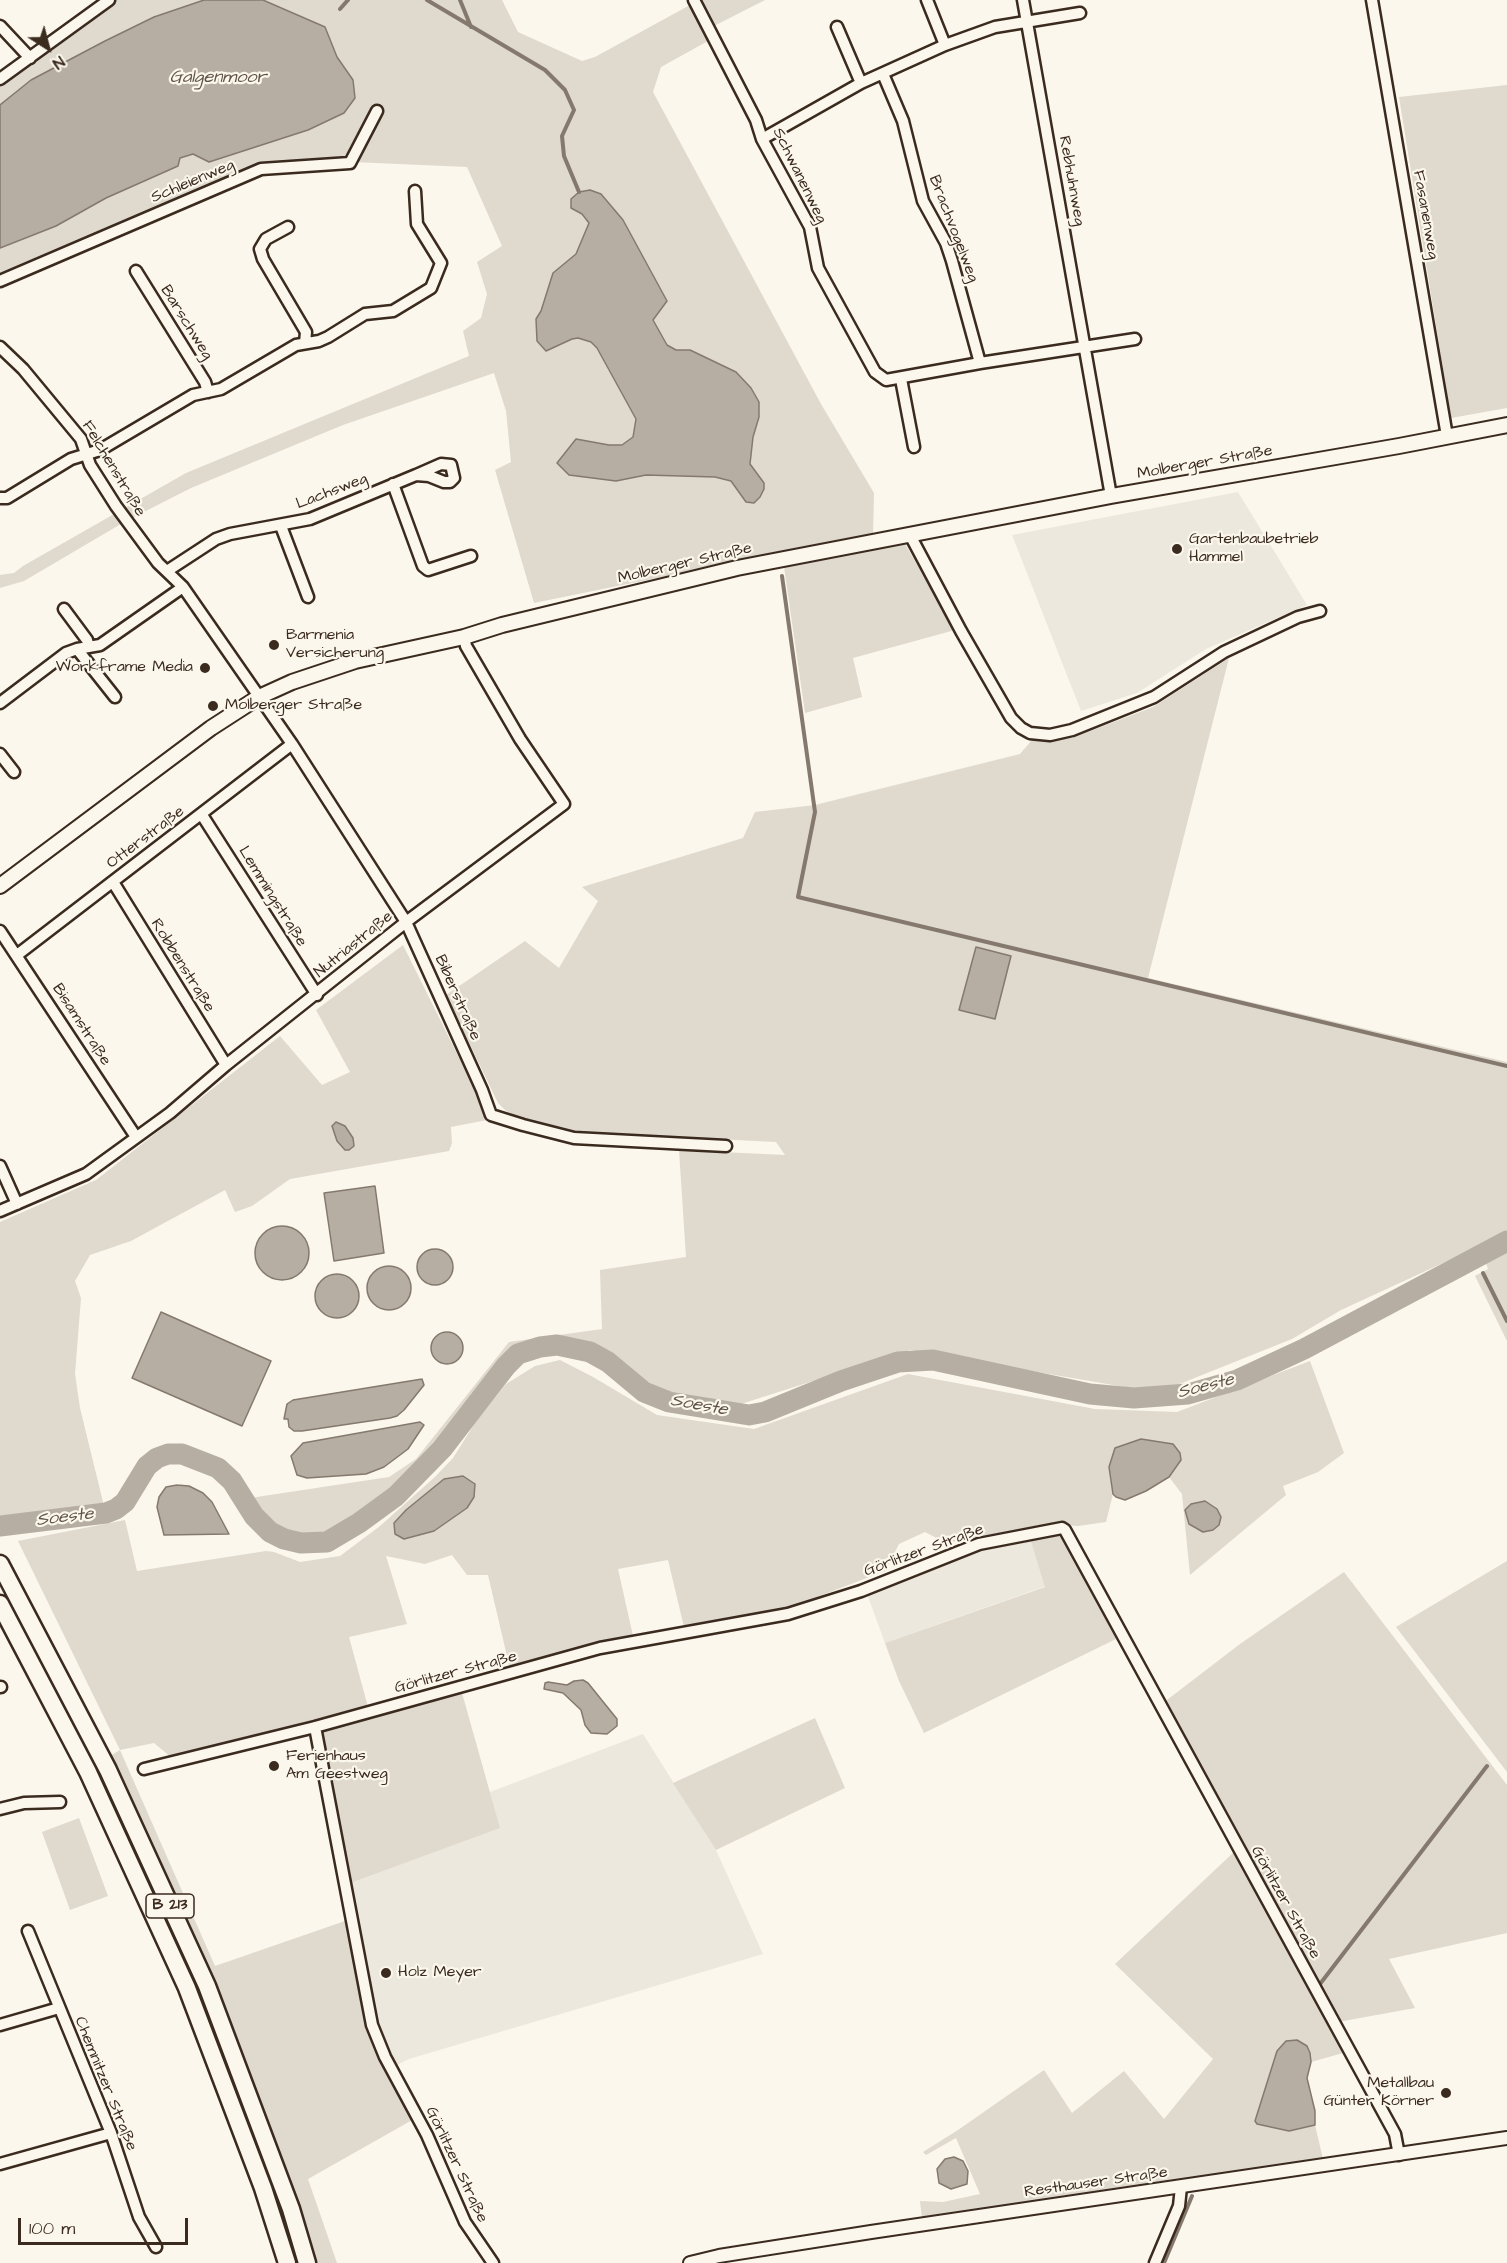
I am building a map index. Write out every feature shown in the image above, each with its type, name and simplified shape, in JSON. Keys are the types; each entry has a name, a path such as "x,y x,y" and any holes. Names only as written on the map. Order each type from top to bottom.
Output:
{"highway":[{"name":"B 213","path":"0,1564 108,1770 207,1986 291,2209 307,2263"},
{"name":"B 213","path":"0,1604 88,1772 187,1988 263,2188 287,2263"}],"main road":[{"name":"Molberger Straße","path":"0,886 211,729 259,697 292,682 355,661 464,637 513,622 737,568 1111,496 1507,425"}],"street":[{"name":"Schwanenweg","path":"694,0 756,120 762,139 810,227 818,268 876,372 886,380 901,379"},
{"path":"927,0 945,45"},
{"name":"Rebhuhnweg","path":"1023,0 1111,496"},
{"name":"Fasanenweg","path":"1372,0 1447,436"},
{"path":"0,80 104,2"},
{"path":"762,139 861,83 945,45 995,27 1080,13"},
{"path":"0,26 30,58"},
{"path":"837,27 861,83"},
{"name":"Brachvogelweg","path":"883,74 903,121 923,201 952,261 980,363"},
{"name":"Schleienweg","path":"0,281 261,169 350,163 377,111"},
{"path":"0,498 7,498 71,459 100,450 193,395 221,389 296,345 328,337 365,314 393,311 431,288 441,263 417,224 416,191"},
{"path":"288,227 266,239 261,249 263,259 306,332 305,343"},
{"name":"Barschweg","path":"136,271 205,382 208,392"},
{"path":"914,447 901,379 980,363 1135,339"},
{"name":"Felchenstraße","path":"0,347 23,369 81,439 90,465 127,523 158,563 183,587 259,697"},
{"name":"Lachsweg","path":"167,571 216,539 230,534 310,519 416,475"},
{"name":"Lachsweg","path":"393,484 423,566 428,570 471,556"},
{"name":"Lachsweg","path":"280,526 308,597"},
{"path":"910,535 1011,718 1030,734 1050,735 1072,730 1154,697 1224,651 1298,617 1320,611"},
{"path":"0,703 66,653 100,645 183,587"},
{"path":"64,609 87,640 89,647"},
{"name":"Nutriastraße","path":"0,1212 86,1174 170,1113 226,1065 406,922 564,804 520,739 466,646 464,637"},
{"path":"77,649 115,697"},
{"name":"Biberstraße","path":"259,697 292,744 406,922 483,1090 491,1115 573,1138 726,1146"},
{"name":"Otterstraße","path":"17,955 292,744"},
{"path":"0,754 14,772"},
{"name":"Lemmingstraße","path":"202,815 316,995"},
{"name":"Robbenstraße","path":"113,882 226,1065"},
{"name":"Bisamstraße","path":"0,931 136,1137"},
{"path":"0,1166 17,1203"},
{"name":"Görlitzer Straße","path":"144,1769 315,1727 600,1648 788,1614 861,1591 979,1544 1062,1528 1395,2134 1399,2155"},
{"name":"Görlitzer Straße","path":"315,1727 372,2025 385,2058 428,2135 465,2222 493,2263"},
{"path":"0,1809 24,1803 60,1802"},
{"name":"Chemnitzer Straße","path":"28,1931 111,2133 139,2217 156,2247"},
{"path":"0,2025 59,2008"},
{"path":"0,2164 111,2133"},
{"name":"Resthauser Straße","path":"690,2263 719,2256 871,2232 1507,2138"},
{"path":"1155,2263 1179,2206 1181,2187"}],"shaded area":[{"path":"115,0 204,0 154,17 31,80 0,105 0,84"},
{"path":"264,0 502,0 518,32 582,61 595,57 690,5 708,41 661,67 653,92 821,404 874,493 873,534 534,603 495,470 511,462 506,411 494,373 343,425 191,488 126,521 24,581 0,588 0,575 14,573 186,473 469,356 463,331 481,318 487,294 477,262 502,246 467,167 353,162 262,167 0,279 0,248 56,226 106,198 178,166 180,158 193,154 209,162 308,130 344,113 353,80 337,57 325,27"},
{"path":"700,0 765,0 714,26"},
{"path":"1507,85 1507,408 1451,418 1399,97"},
{"path":"1238,492 1307,605 1206,649 1137,693 1081,711 1012,535"},
{"path":"905,544 955,630 853,658 862,697 805,713 784,567"},
{"path":"1229,658 1148,978 1507,1062 1507,1341 1475,1276 1488,1269 1480,1246 1341,1310 1292,1339 1177,1385 1136,1389 910,1350 741,1404 668,1394 591,1348 555,1339 512,1354 420,1466 386,1498 330,1535 302,1535 271,1524 250,1498 389,1477 416,1459 509,1342 602,1329 600,1270 686,1257 679,1150 785,1155 776,1142 573,1132 525,1120 506,1111 498,1103 446,995 525,941 559,968 598,901 582,887 743,838 755,812 815,805 1020,754 1032,740 1072,738 1153,707"},
{"path":"403,945 487,1114 487,1120 451,1127 452,1143 449,1151 290,1179 252,1206 235,1212 225,1190 131,1241 90,1255 75,1281 81,1298 75,1374 80,1408 104,1506 0,1518 0,1222 96,1180 280,1036 322,1085 350,1072 316,1010"},
{"path":"560,1360 657,1415 754,1429 908,1374 1095,1409 1177,1412 1310,1361 1344,1453 1318,1472 1283,1486 1286,1495 1190,1575 1182,1494 1169,1477 1181,1460 1112,1481 1113,1494 1106,1522 1078,1526 1047,1524 946,1543 925,1532 899,1544 885,1571 791,1607 684,1627 668,1560 618,1569 633,1636 510,1669 488,1575 467,1575 452,1555 425,1564 386,1556 407,1624 349,1637 368,1707 172,1758 154,1743 120,1750 18,1541 125,1520 137,1571 266,1551 300,1562 340,1556 380,1526 436,1476 453,1458 475,1423 506,1384 535,1366"},
{"path":"1056,1532 1064,1539 1116,1639 924,1733 899,1681 885,1643 1045,1587 1030,1538"},
{"path":"1030,1538 1046,1586 885,1643 867,1594 981,1549"},
{"path":"1507,1561 1507,1772 1396,1627"},
{"path":"1344,1572 1507,1785 1507,1933 1389,1959 1415,2008 1338,2022 1163,1703 1240,1644"},
{"path":"462,1693 500,1828 348,1884 322,1732"},
{"path":"815,1718 845,1788 716,1850 673,1783"},
{"path":"643,1734 716,1850 763,1954 409,2059 397,2065 378,2026 363,1965 348,1884 499,1828 490,1792"},
{"path":"120,1750 215,1966 345,1921 368,2028 380,2059 414,2119 308,2179 337,2263 317,2263 212,1985 110,1756"},
{"path":"79,1818 108,1896 70,1910 42,1832"},
{"path":"1234,1852 1343,2053 1311,2062 1310,2053 1289,2131 1315,2125 1323,2159 922,2218 920,2201 943,2202 980,2194 956,2138 926,2155 923,2152 1044,2070 1072,2113 1124,2071 1164,2119 1213,2059 1115,1964"}],"water":[{"name":"Galgenmoor","path":"204,0 263,0 325,27 337,57 353,80 355,98 344,113 308,130 209,162 193,154 180,158 178,166 106,198 56,226 0,248 0,105 31,80 105,41 154,17"},
{"path":"590,190 601,194 623,220 667,301 653,320 667,345 676,350 690,350 736,372 751,388 759,402 759,417 753,437 750,464 764,483 764,489 754,503 746,502 731,481 715,477 646,475 616,481 569,475 557,463 576,439 622,445 633,437 636,419 597,348 591,342 578,338 572,339 546,351 537,341 536,319 541,311 553,273 576,254 589,223 582,214 571,208 571,199 579,192"},
{"path":"976,947 1011,956 995,1019 959,1010"},
{"path":"336,1122 345,1126 353,1138 354,1146 349,1150 345,1150 337,1141 332,1126"},
{"path":"375,1186 384,1253 334,1261 324,1193"},
{"path":"277,1226 287,1226 297,1230 305,1238 309,1253 305,1268 297,1276 287,1280 277,1280 267,1276 259,1268 255,1258 255,1248 259,1238 267,1230"},
{"path":"435,1249 448,1254 453,1267 448,1280 435,1285 422,1280 417,1267 422,1254"},
{"path":"389,1266 398,1267 405,1272 410,1279 410,1297 405,1304 398,1309 389,1310 380,1309 373,1304 368,1297 367,1288 368,1279 373,1272 380,1267"},
{"path":"337,1274 346,1275 353,1280 358,1287 358,1305 353,1312 346,1317 337,1318 328,1317 321,1312 316,1305 315,1296 316,1287 321,1280 328,1275"},
{"path":"161,1312 271,1361 242,1426 132,1378"},
{"path":"447,1332 459,1336 463,1348 459,1360 447,1364 435,1360 431,1348 435,1336"},
{"path":"422,1379 424,1385 397,1416 302,1431 294,1431 289,1427 288,1419 284,1419 287,1404 293,1400"},
{"path":"420,1422 424,1425 408,1449 384,1467 366,1474 307,1478 297,1475 291,1456 303,1443"},
{"path":"1141,1439 1173,1444 1180,1453 1181,1460 1169,1477 1146,1491 1125,1500 1116,1497 1113,1494 1109,1467 1115,1448"},
{"path":"463,1476 475,1484 474,1497 467,1508 434,1531 404,1539 395,1534 394,1523 406,1510 444,1479"},
{"path":"189,1486 203,1493 212,1502 229,1534 164,1535 157,1507 159,1497 166,1487"},
{"path":"1205,1501 1217,1509 1221,1517 1219,1525 1213,1530 1203,1532 1189,1524 1185,1510 1191,1504"},
{"path":"583,1680 617,1719 617,1726 607,1734 591,1733 585,1725 581,1710 563,1693 544,1689 545,1683 548,1682 567,1685"},
{"path":"1297,2040 1307,2046 1310,2053 1311,2062 1307,2078 1315,2111 1315,2125 1289,2131 1257,2124 1255,2121 1277,2051 1286,2041"},
{"path":"954,2157 963,2161 968,2171 967,2184 951,2189 939,2183 937,2169 945,2159"}],"waterway":[{"path":"340,9 348,0"},
{"path":"427,0 545,70 565,90 574,110 562,136 564,156 579,192"},
{"path":"460,0 471,27"},
{"path":"782,576 815,812 798,897 1507,1066"},
{"name":"Soeste","path":"0,1526 106,1513 125,1502 147,1466 157,1458 168,1454 182,1454 218,1468 232,1481 254,1516 270,1532 284,1539 301,1543 327,1542 359,1523 396,1496 442,1449 506,1366 518,1354 540,1347 557,1345 590,1352 608,1362 644,1392 669,1402 749,1415 765,1412 841,1381 898,1362 933,1360 1090,1394 1134,1398 1188,1394 1237,1380 1304,1349 1507,1241"},
{"path":"1483,1273 1507,1321"},
{"path":"1320,1984 1487,1766"},
{"path":"1164,2263 1192,2196"}],"place":[{"name":"Gartenbaubetrieb Hammel","path":"1177,549"},
{"name":"Barmenia Versicherung","path":"274,645"},
{"name":"Workframe Media","path":"205,668"},
{"name":"Molberger Straße","path":"213,706"},
{"name":"Ferienhaus Am Geestweg","path":"274,1766"},
{"name":"Holz Meyer","path":"386,1973"},
{"name":"Metallbau Günter Körner","path":"1446,2093"}]}
